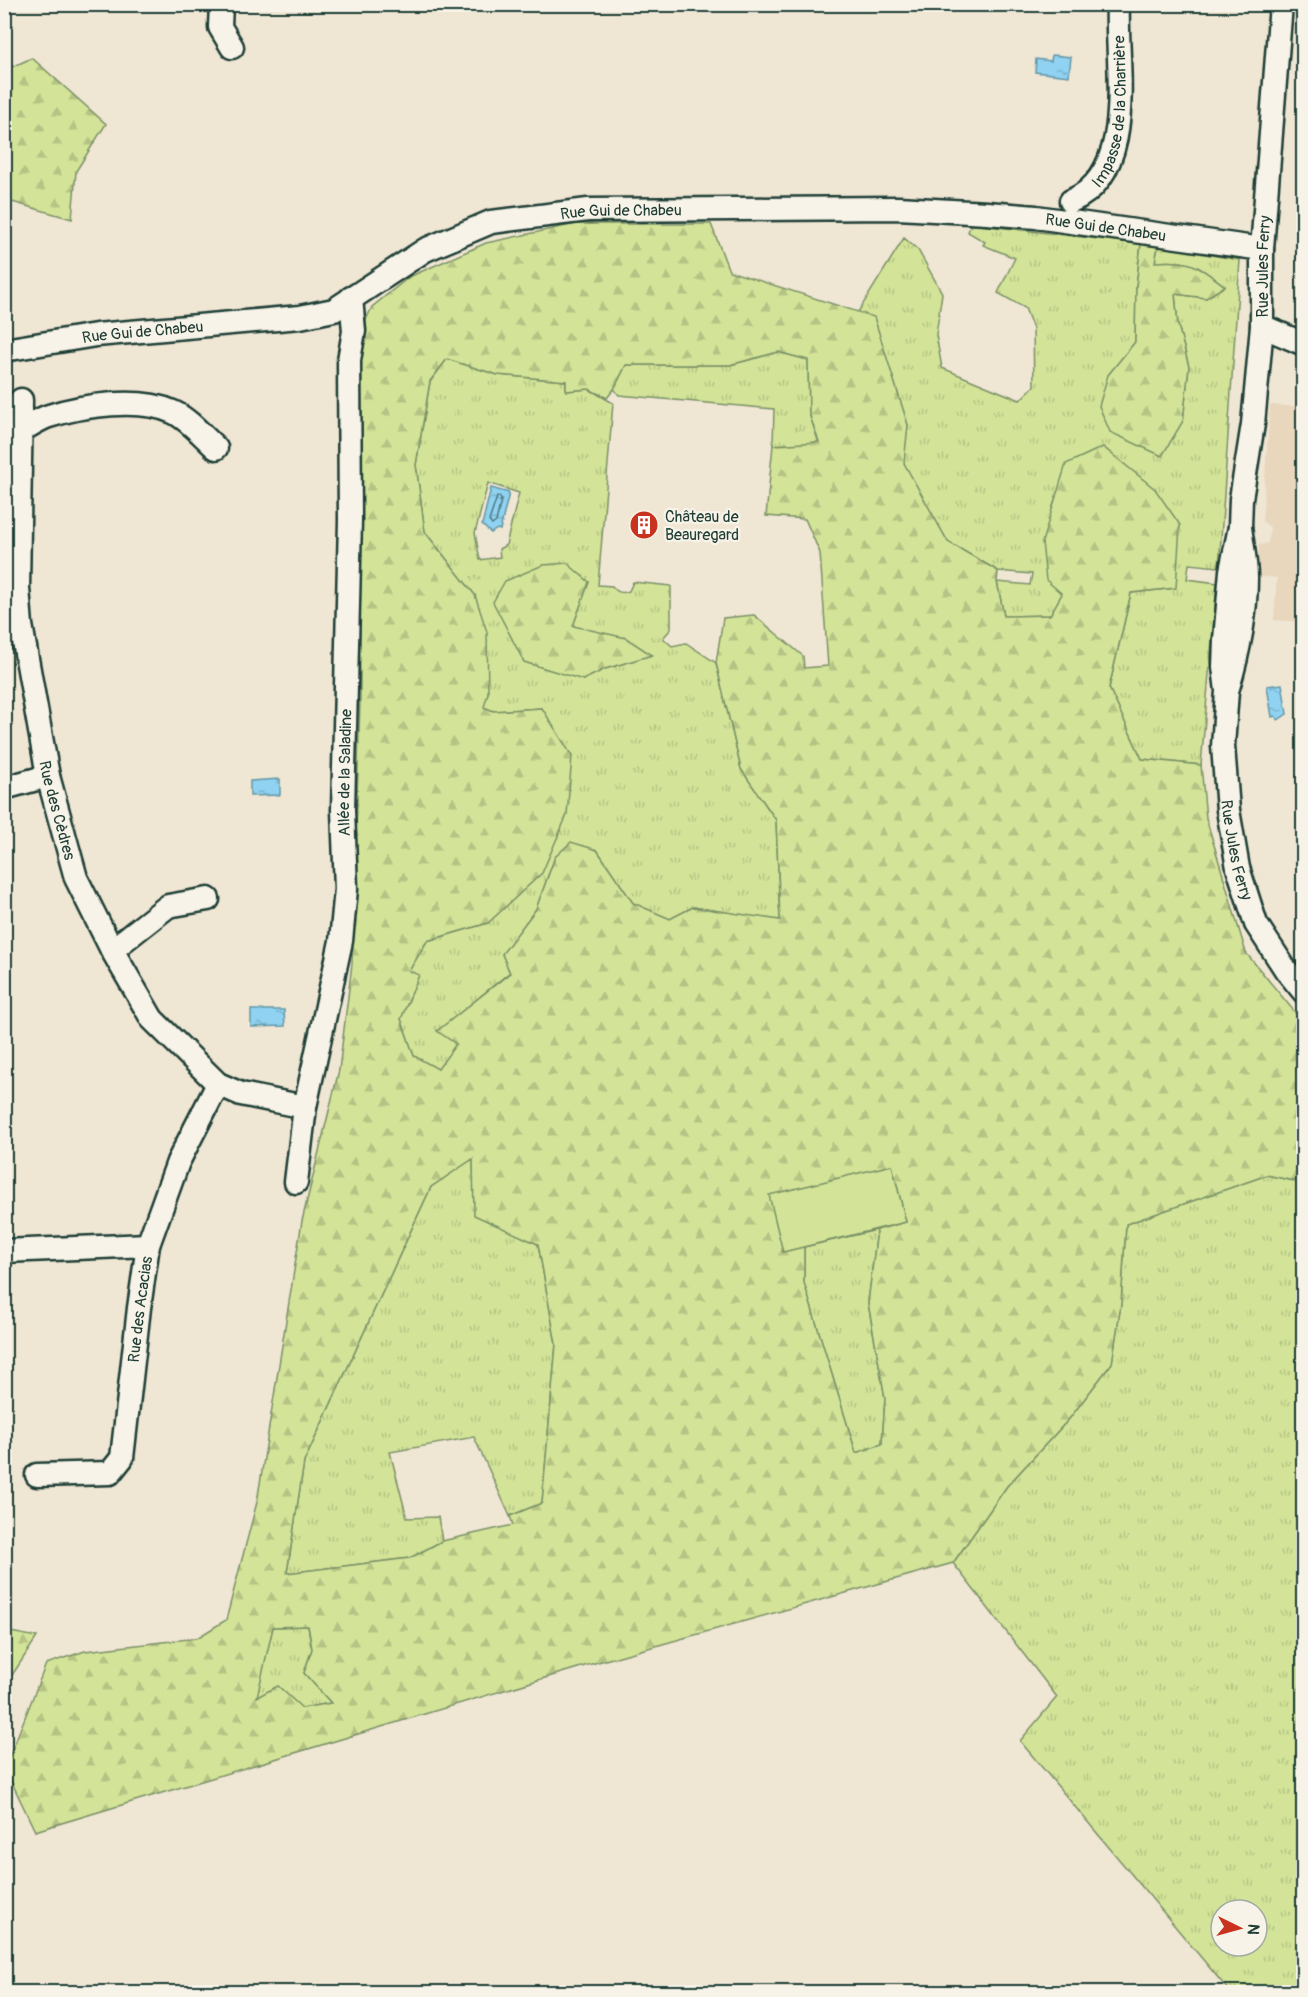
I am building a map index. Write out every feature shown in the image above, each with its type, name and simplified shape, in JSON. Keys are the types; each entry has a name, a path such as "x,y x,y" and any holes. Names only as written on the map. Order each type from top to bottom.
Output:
{"street":[{"path":"221,4 220,27 232,47"},
{"name":"Impasse de la Charrière","path":"1071,201 1084,195 1099,178 1110,157 1117,131 1121,94 1118,4"},
{"name":"Rue Jules Ferry","path":"1281,4 1262,249 1262,326 1253,424 1241,499 1240,527 1246,575 1245,600 1235,667 1227,691 1223,746 1228,810 1238,868 1256,924 1286,970 1304,992"},
{"name":"Rue Gui de Chabeu","path":"4,350 96,335 300,317 342,304 425,250 491,222 588,210 898,208 987,213 1036,217 1262,249"},
{"name":"Allée de la Saladine","path":"296,1182 305,1107 341,941 346,889 343,810 350,520 349,360 354,331 342,304"},
{"path":"1262,326 1304,344"},
{"name":"Rue des Cèdres","path":"21,400 11,588 21,625 48,776 76,878 112,950 152,1019 218,1084 241,1094 305,1107"},
{"path":"20,431 48,416 82,408 120,404 157,405 176,412 216,448"},
{"path":"4,788 48,776"},
{"path":"112,950 168,906 208,899"},
{"name":"Rue des Acacias","path":"37,1475 110,1473 122,1458 148,1245 178,1162 218,1084"},
{"path":"4,1251 148,1245"}],"shaded area":[{"path":"1270,405 1303,407 1303,622 1274,620 1277,578 1257,576 1259,545 1268,543 1270,527 1262,521"}],"green space":[{"path":"32,58 106,124 76,171 72,219 5,200 5,70"},
{"path":"576,224 711,224 729,271 874,317 908,425 904,463 948,542 998,571 997,582 1004,616 1050,615 1062,594 1046,580 1042,542 1066,464 1103,447 1155,489 1180,525 1176,588 1131,593 1109,688 1142,759 1201,765 1206,818 1246,953 1303,1022 1303,1183 1267,1175 1126,1224 1121,1304 1112,1363 1069,1419 1007,1486 953,1563 598,1662 35,1831 5,1768 46,1664 85,1651 197,1638 226,1620 257,1502 302,1221 339,1070 352,964 360,700 358,337 372,307 409,277 486,243","holes":["778,352 808,360 809,413 819,442 773,445 766,516 805,519 820,553 828,666 804,668 803,656 754,615 723,618 716,663 741,769 776,820 780,920 693,907 670,919 633,903 597,850 571,842 555,857 536,909 502,954 510,973 437,1031 456,1044 438,1069 414,1056 401,1019 419,975 409,971 427,941 488,923 542,873 567,815 572,756 542,708 493,711 484,707 488,693 487,632 475,595 425,532 416,465 430,381 447,359 498,375 566,381 566,391 589,389 607,398 626,365 730,365","473,1159 474,1215 538,1244 556,1344 542,1503 510,1516 513,1525 442,1541 410,1558 287,1573 304,1462 431,1187","892,1165 906,1222 877,1230 868,1303 885,1398 882,1444 856,1453 804,1283 804,1247","308,1626 312,1649 304,1673 331,1703 302,1708 278,1686 257,1697 273,1627"]},
{"path":"971,224 1141,244 1136,287 1135,342 1108,375 1183,421 1189,367 1178,325 1175,294 1206,298 1225,286 1193,265 1167,261 1155,262 1158,246 1240,260 1219,567 1189,564 1187,579 1217,583 1201,765 1142,759 1109,688 1131,593 1176,588 1062,594 1050,615 1004,616 997,582 1030,585 1032,574 998,571 948,542 903,463 908,425 874,318 858,312 904,238 918,250 942,293 936,335 942,368 1020,400 1034,386 1033,329 1025,308 998,293 1015,258 983,245 985,242 968,232"},
{"path":"1141,244 1158,246 1155,262 1193,265 1225,286 1206,298 1175,294 1178,325 1189,367 1183,421 1162,456 1110,432 1099,406 1108,375 1135,342 1136,287"},
{"path":"778,352 808,360 809,413 819,443 773,445 774,409 619,395 614,389 626,365 730,365"},
{"path":"447,359 498,375 566,381 566,391 589,389 613,403 598,585 612,586 622,593 629,591 633,582 671,586 671,629 663,638 672,646 686,643 716,663 741,769 776,820 780,921 693,907 670,919 633,903 597,850 555,857 536,909 502,954 510,972 438,1031 457,1044 438,1070 414,1056 401,1019 419,975 408,972 427,941 488,923 542,708 493,711 483,707 488,693 475,595 425,532 416,465 430,382","holes":["488,483 519,493 506,545 499,549 500,557 480,560 475,533","543,565 589,582 573,626 598,633 652,655 605,669 583,680"]},
{"path":"567,563 589,582 573,626 626,638 652,655 605,669 583,680 524,662 493,602 505,581 543,565"},
{"path":"473,1158 475,1215 538,1244 556,1344 542,1503 510,1516 474,1437 390,1452 407,1518 438,1517 442,1541 410,1558 287,1573 304,1462 431,1187"},
{"path":"892,1165 906,1222 783,1252 769,1195"},
{"path":"1267,1175 1303,1183 1303,1992 1230,1992 1020,1741 1057,1697 953,1563 1007,1486 1069,1419 1112,1363 1121,1304 1126,1224"},
{"path":"877,1230 868,1303 885,1398 882,1444 856,1453 804,1283 804,1247"},
{"path":"308,1626 312,1649 304,1673 331,1703 302,1708 256,1697 273,1627"},
{"path":"4,1631 37,1637 5,1686"}],"water":[{"path":"1052,55 1071,57 1069,76 1035,72 1036,59 1051,61"},
{"path":"491,488 509,493 500,530 497,529 491,533 482,525"},
{"path":"1282,684 1287,714 1278,720 1275,716 1272,717 1267,686"},
{"path":"280,779 280,795 250,796 250,781"},
{"path":"251,1010 284,1010 285,1026 251,1027"}],"place":[{"name":"Château de Beauregard","path":"644,525"}]}
